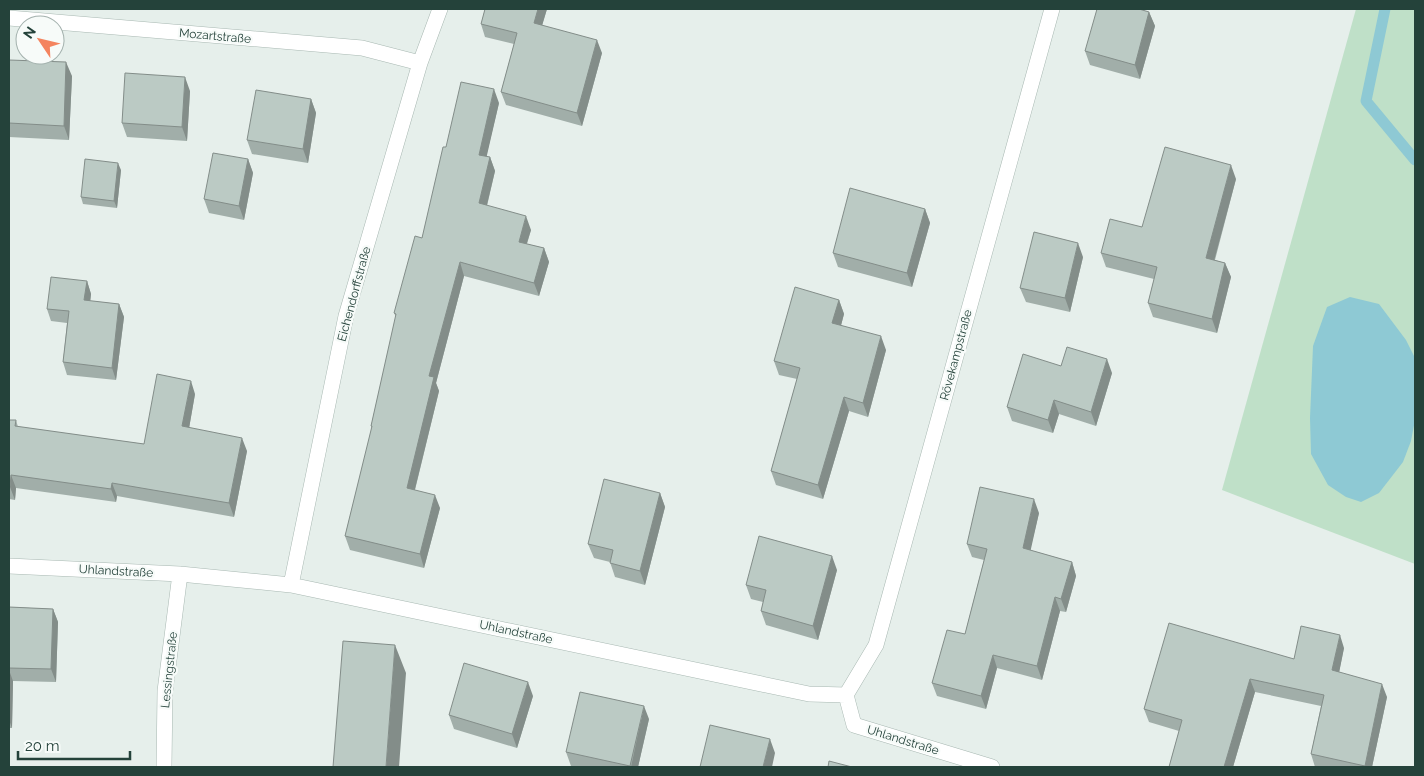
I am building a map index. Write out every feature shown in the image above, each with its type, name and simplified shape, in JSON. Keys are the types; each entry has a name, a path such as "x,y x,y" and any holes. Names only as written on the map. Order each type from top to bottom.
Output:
{"street":[{"name":"Eichendorffstraße","path":"291,585 346,316 420,63 440,9"},
{"name":"Rövekampstraße","path":"846,695 876,645 1052,9"},
{"name":"Mozartstraße","path":"9,18 362,48 420,63"},
{"name":"Uhlandstraße","path":"9,566 180,574 291,585 809,694 846,695 854,725 992,767"},
{"name":"Lessingstraße","path":"164,767 165,691 180,574"}],"green space":[{"path":"1356,9 1415,9 1415,564 1222,490"}],"water":[{"path":"1350,297 1379,304 1406,340 1415,358 1415,420 1411,441 1403,462 1379,493 1361,502 1346,497 1328,485 1311,454 1310,418 1313,346 1327,307"}],"building":[{"path":"485,9 538,9 534,23 597,40 577,113 501,92 517,33 481,24"},
{"path":"1097,9 1139,9 1149,12 1135,65 1085,51"},
{"path":"9,60 15,60 15,65 65,65 66,62 64,126 9,123"},
{"path":"125,73 185,77 182,127 122,123"},
{"path":"461,82 494,89 479,155 490,157 479,203 526,216 519,242 544,248 534,283 460,262 429,376 434,377 407,488 435,495 420,554 345,536 372,426 396,314 394,313 415,236 422,238 443,147 446,147"},
{"path":"256,90 311,99 303,149 247,140"},
{"path":"1165,147 1231,165 1206,258 1225,263 1212,319 1148,303 1157,267 1101,253 1110,219 1142,227"},
{"path":"213,153 248,159 239,206 204,199"},
{"path":"85,159 118,163 114,201 81,197"},
{"path":"850,188 925,209 907,273 833,253"},
{"path":"1034,232 1078,243 1065,298 1020,288"},
{"path":"51,277 87,281 84,300 119,304 112,368 63,362 69,311 47,309"},
{"path":"795,287 839,300 832,323 881,336 863,403 844,397 818,485 771,471 800,368 774,361"},
{"path":"1067,347 1107,359 1091,412 1054,400 1048,420 1007,407 1023,354 1061,366"},
{"path":"157,374 191,381 182,426 242,438 229,503 112,483 111,489 11,475 9,486 9,420 16,420 15,426 144,444"},
{"path":"604,479 660,493 640,571 610,563 613,550 588,544"},
{"path":"980,487 1034,499 1023,548 1072,562 1061,599 1055,597 1037,666 993,655 981,696 932,683 947,630 965,634 987,549 967,544"},
{"path":"759,536 832,556 813,626 761,611 766,590 746,585"},
{"path":"9,607 53,609 51,669 9,668"},
{"path":"1169,623 1294,659 1301,626 1340,635 1332,670 1382,684 1365,766 1311,754 1324,695 1250,679 1224,767 1169,767 1182,720 1144,709"},
{"path":"343,641 395,645 386,767 333,767"},
{"path":"464,663 528,682 512,734 449,715"},
{"path":"580,692 644,706 630,766 566,752"},
{"path":"710,725 770,739 763,767 700,767"},
{"path":"829,761 852,767 828,767"}],"waterway":[{"path":"1385,9 1366,101 1415,160"}]}
